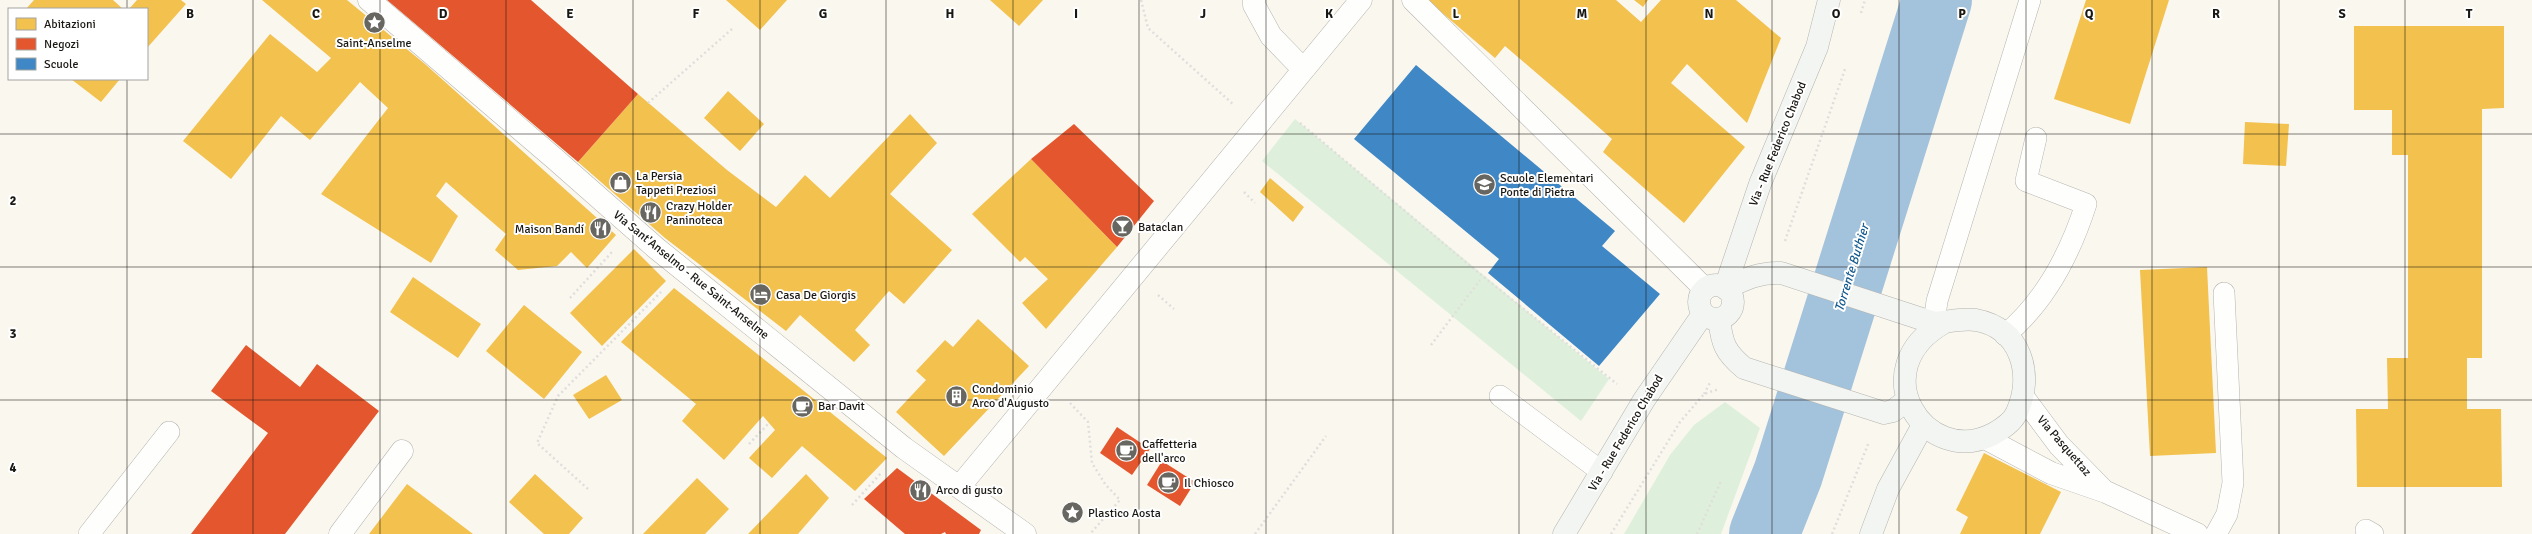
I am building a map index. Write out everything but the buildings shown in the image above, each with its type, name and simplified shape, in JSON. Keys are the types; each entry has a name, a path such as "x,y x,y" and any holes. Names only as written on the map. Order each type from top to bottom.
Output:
{"street":[{"name":"Via Sant'Anselmo - Rue Saint-Anselme","path":"369,0 555,159 632,229 904,448 960,486 1025,534"},
{"path":"1254,0 1254,5 1271,36 1304,69"},
{"path":"960,486 1361,0"},
{"path":"1413,0 1719,289 1732,298 1732,309 1724,318 1711,317"},
{"name":"Via - Rue Federico Chabod","path":"1719,289 1760,184 1817,47 1829,0"},
{"path":"1907,400 1893,411 1884,413 1744,368 1730,356 1711,317 1698,304 1699,298 1746,278 1767,272 1781,273 1933,321 1976,320 1992,326 2005,335 2017,348 2023,364 2026,381 2024,398 2016,415 2002,429 1985,438 1968,442 1952,440 1937,434 1924,425 1907,400 1904,382 1907,362 1912,351 1928,332 1933,321"},
{"name":"Via - Rue Federico Chabod","path":"1564,534 1644,400 1711,317"},
{"name":"Via Pasquettaz","path":"2024,398 2059,445 2106,492"},
{"path":"1871,534 1888,489 1924,425"},
{"name":"Via Pasquettaz","path":"1985,438 2051,474 2106,492 2196,534"},
{"path":"340,534 402,451"}],"lane":[{"path":"1933,321 1937,301 2030,0"},
{"path":"2005,335 2018,324 2060,268 2075,240 2086,204 2026,181 2036,138"},
{"path":"2216,534 2227,514 2233,483 2224,293"},
{"path":"1500,396 1602,472"},
{"path":"90,534 169,432"}],"path":[{"path":"1141,0 1148,28 1234,106"},
{"path":"1861,14 1865,0"},
{"path":"648,103 732,29"},
{"path":"1787,246 1784,240 1846,65"},
{"path":"1295,119 1609,379 1644,400"},
{"path":"570,298 632,229"},
{"path":"588,489 538,443 558,396 683,270"},
{"path":"1431,345 1480,280"},
{"path":"1611,534 1680,422 1704,394 1723,388"},
{"path":"1065,399 1088,422 1092,463 1105,484 1120,500 1090,534"},
{"path":"749,444 769,423"},
{"path":"1255,534 1326,436"},
{"path":"1832,534 1870,440"},
{"path":"852,505 904,448"},
{"path":"1697,534 1720,481"}],"green space":[{"path":"1295,119 1609,379 1581,421 1262,161"},
{"path":"1725,402 1760,428 1721,534 1624,534 1670,455 1694,425"}],"waterway":[{"name":"Torrente Buthier","path":"1764,534 1788,474 1937,0"}],"place":[{"name":"Saint-Anselme","path":"374,22"},
{"name":"La Persia Tappeti Preziosi","path":"620,183"},
{"name":"Scuole Elementari Ponte di Pietra","path":"1484,185"},
{"name":"Crazy Holder Paninoteca","path":"651,213"},
{"name":"Bataclan","path":"1122,227"},
{"name":"Maison Bandí","path":"600,229"},
{"name":"Casa De Giorgis","path":"760,295"},
{"name":"Condominio Arco d'Augusto","path":"956,396"},
{"name":"Bar Davit","path":"803,406"},
{"name":"Caffetteria dell'arco","path":"1126,451"},
{"name":"Il Chiosco","path":"1169,483"},
{"name":"Arco di gusto","path":"921,490"},
{"name":"Plastico Aosta","path":"1073,513"}]}
